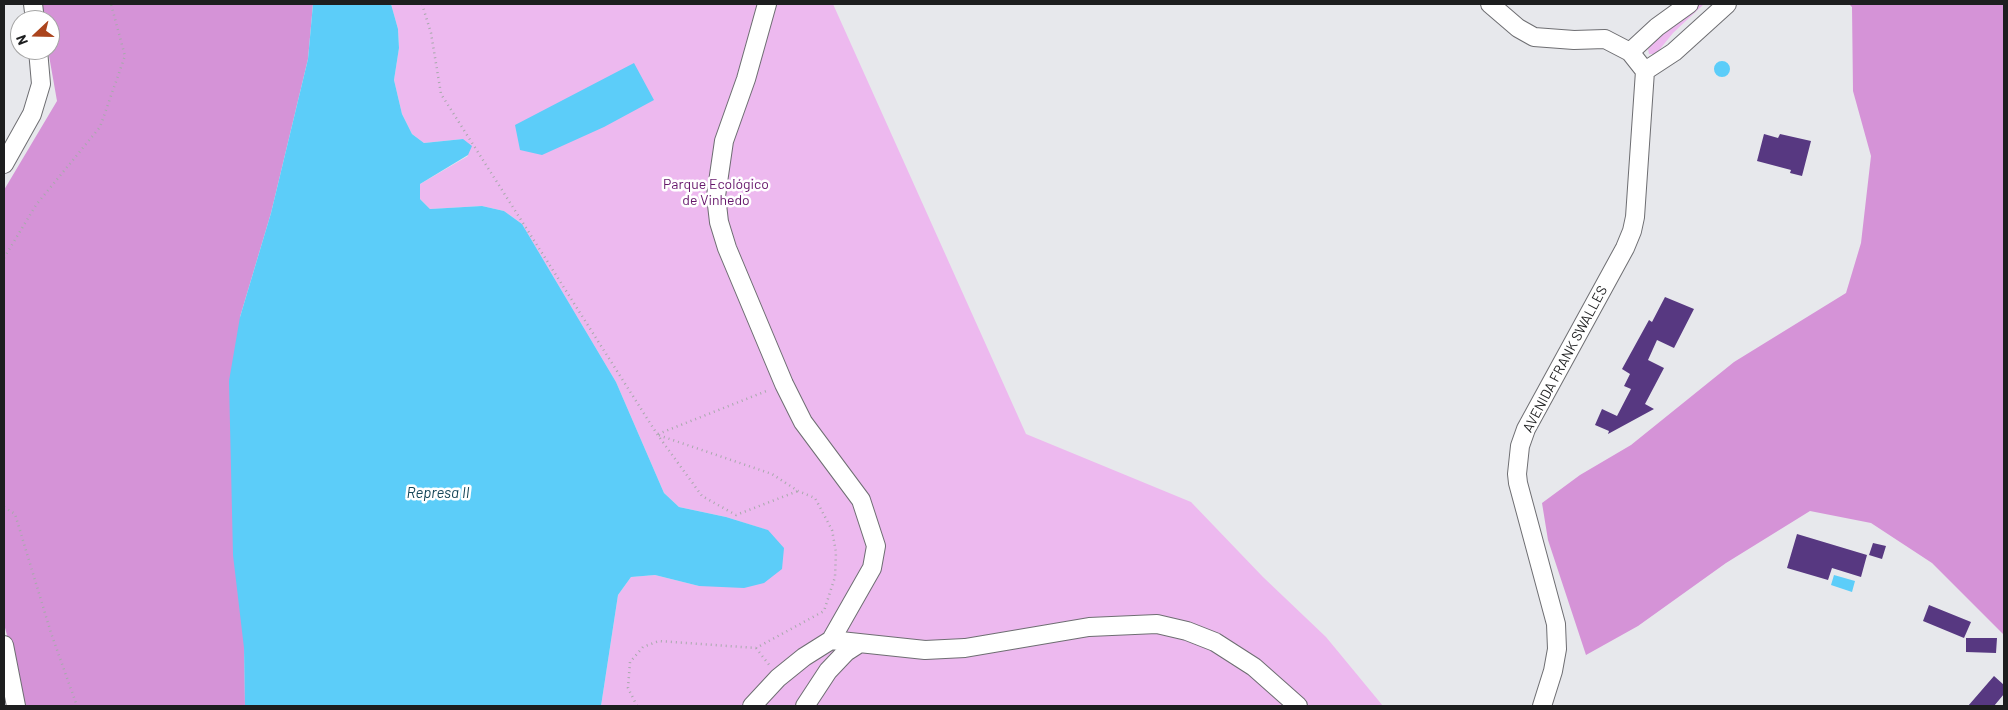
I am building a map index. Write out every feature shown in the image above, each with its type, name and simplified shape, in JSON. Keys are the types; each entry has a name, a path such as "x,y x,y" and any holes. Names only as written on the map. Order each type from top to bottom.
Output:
{"street":[{"path":"752,706 778,678 804,657 831,640 872,568 876,546 861,500 803,422 784,384 727,248 719,222 716,196 724,141 746,79 767,4"},
{"path":"1490,4 1518,28 1534,37 1574,40 1605,39 1630,52 1645,71 1685,43 1727,4"},
{"path":"1630,52 1657,27 1689,4"},
{"path":"4,164 32,114 42,84 39,60"},
{"name":"AVENIDA FRANK SWALLES","path":"1542,706 1554,664 1556,624 1518,484 1517,474 1520,446 1526,429 1625,248 1632,231 1635,217 1645,71"},
{"path":"831,640 925,650 965,648 1089,627 1157,624 1187,631 1214,642 1254,667 1298,706"},
{"path":"805,706 828,671 846,652 860,643"},
{"path":"4,645 16,706"}],"path":[{"path":"4,258 36,205 100,127 125,56 111,4"},
{"path":"422,4 431,32 441,94 656,434 702,496 736,515 798,490"},
{"path":"656,434 784,384"},
{"path":"638,706 628,688 630,662 643,647 659,641 756,648 824,611 835,577 836,552 832,530 815,498 772,474 656,434"},
{"path":"4,507 15,514 51,633 77,706"},
{"path":"756,648 778,678"}],"green space":[{"name":"Parque Ecológico de Vinhedo","path":"391,4 833,4 1026,434 1191,502 1263,577 1326,637 1383,706 601,706 618,595 631,577 655,575 699,586 767,530 726,517 679,507 664,493 616,382 522,224 504,211 482,206 430,209 420,199 420,184 468,156 463,139 424,143 412,134 402,114 394,80 399,48 398,29"},
{"path":"1699,4 1704,4 1673,33 1656,54 1649,54 1648,49 1652,43"}],"shaded area":[{"path":"41,4 313,4 308,59 271,213 240,317 245,706 26,706 4,624 4,190 57,101 50,60 60,60 60,10 42,10"},
{"path":"1849,4 2004,4 2004,635 1932,563 1871,523 1810,511 1726,563 1638,626 1586,655 1548,540 1542,503 1580,475 1631,445 1734,362 1846,293 1861,243 1871,156 1853,91 1852,7"}],"water":[{"name":"Represa II","path":"313,4 391,4 398,29 399,48 394,80 402,114 412,134 424,143 463,139 472,146 468,155 420,184 420,199 430,209 482,206 504,211 522,224 616,382 664,493 679,507 726,517 768,530 784,548 782,569 764,583 744,588 699,586 655,575 631,577 618,595 601,706 245,706 244,648 233,555 229,381 240,317 271,213 308,59"},
{"path":"1719,61 1725,61 1730,66 1728,75 1719,77 1714,72 1714,66"},
{"path":"634,63 654,100 604,127 542,155 520,150 515,125"},
{"path":"1834,575 1855,581 1852,592 1831,585"}],"building":[{"path":"1764,134 1778,138 1780,134 1811,141 1802,176 1790,173 1791,170 1757,161"},
{"path":"1665,297 1694,309 1674,348 1657,340 1648,360 1664,368 1645,404 1654,409 1608,434 1609,431 1595,425 1602,409 1617,416 1631,389 1624,386 1630,374 1622,369 1649,320 1652,322"},
{"path":"1797,534 1867,555 1861,577 1832,568 1828,580 1787,568"},
{"path":"1873,543 1886,546 1882,559 1869,555"},
{"path":"1929,605 1971,622 1964,638 1923,621"},
{"path":"1966,638 1997,638 1996,653 1966,652"},
{"path":"1994,676 2004,685 2004,694 1994,706 1968,706"}]}
